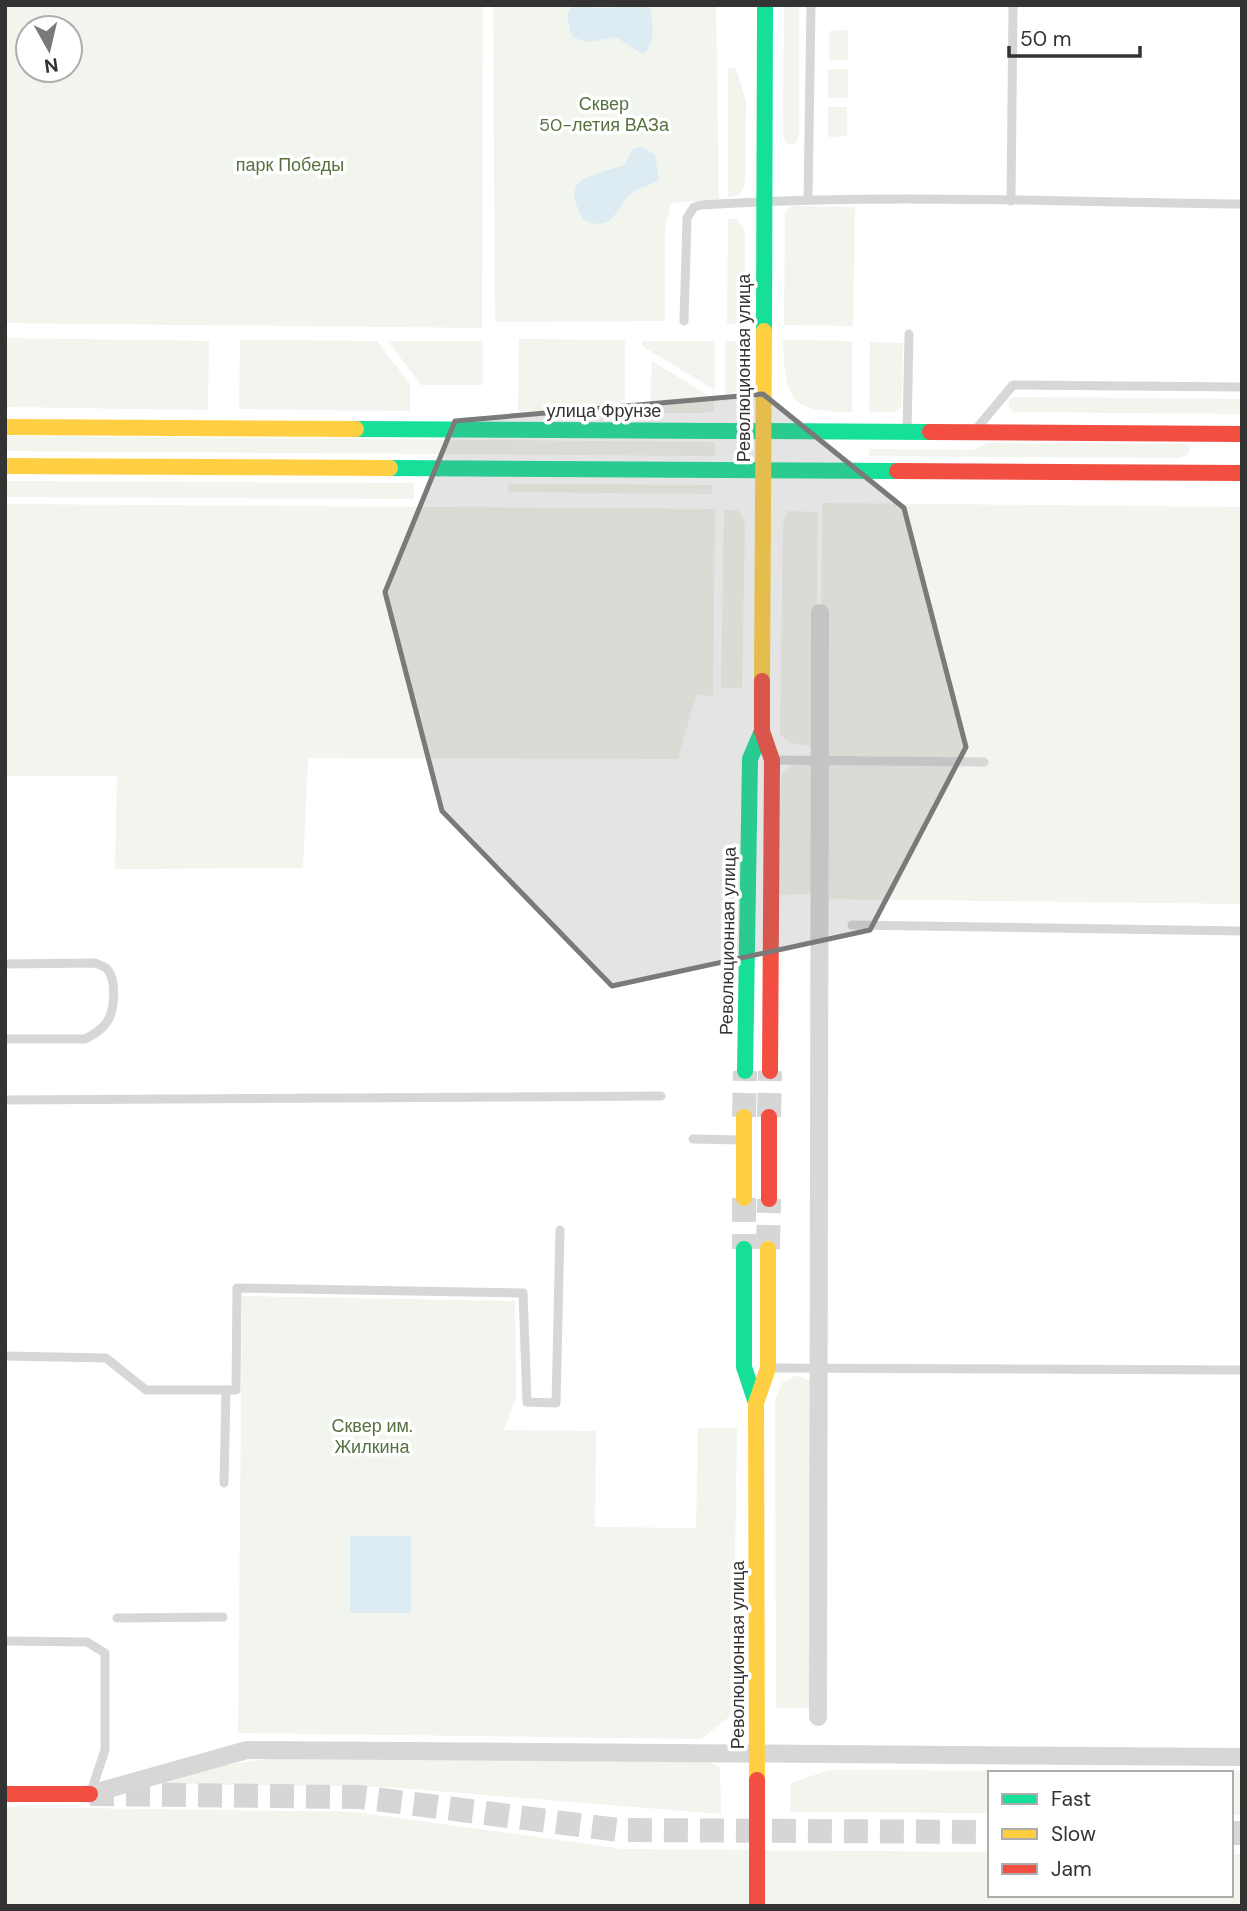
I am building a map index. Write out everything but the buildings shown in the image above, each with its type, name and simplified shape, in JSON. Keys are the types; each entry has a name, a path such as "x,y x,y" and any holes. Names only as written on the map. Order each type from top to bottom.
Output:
{"main road":[{"name":"Революционная улица","path":"765,5 762,731 772,760 769,1071"},
{"name":"улица Фрунзе","path":"5,427 973,433 1202,454 1242,473"},
{"name":"улица Фрунзе","path":"5,466 763,471 1202,454 1242,434"},
{"name":"Революционная улица","path":"745,1071 750,759 762,731"},
{"path":"744,1117 744,1198"},
{"path":"769,1118 769,1199"},
{"name":"Революционная улица","path":"744,1249 744,1367 756,1403 757,1906"},
{"name":"Революционная улица","path":"756,1403 768,1368 768,1250"},
{"path":"5,1794 90,1794"}],"street":[{"path":"818,1717 820,613"},
{"path":"90,1794 247,1750 1242,1757"}],"lane":[{"path":"808,201 811,5"},
{"path":"1011,201 1013,5"},
{"path":"684,321 686,228 691,211 701,205 764,201 1242,204"},
{"path":"906,433 909,334"},
{"path":"973,433 1013,384 1242,387"},
{"path":"772,760 985,762"},
{"path":"852,925 1242,932"},
{"path":"5,964 95,963 107,969 112,980 113,997 107,1022 97,1033 85,1039 5,1039"},
{"path":"5,1100 661,1096"},
{"path":"694,1139 744,1140"},
{"path":"5,1356 106,1358 146,1390 236,1390 237,1288 523,1293 527,1402 556,1403 560,1230"},
{"path":"768,1368 1242,1370"},
{"path":"224,1483 226,1390"},
{"path":"117,1618 223,1617"},
{"path":"5,1641 87,1643 104,1653 105,1750 90,1794"}],"highlighted area":[{"path":"763,394 904,508 966,747 870,930 612,986 442,811 385,592 455,421"}],"green space":[{"name":"парк Победы","path":"5,5 483,5 482,328 5,323"},
{"name":"Сквер 50-летия ВАЗа","path":"493,5 716,5 719,199 671,203 665,228 665,321 495,322"},
{"path":"784,5 799,5 799,135 796,143 790,145 785,142 783,132"},
{"path":"848,30 848,60 829,60 829,31"},
{"path":"728,68 736,68 746,102 745,184 739,194 728,197"},
{"path":"828,69 848,69 848,98 828,98"},
{"path":"828,107 847,107 847,136 828,137"},
{"path":"791,206 855,207 853,326 784,325 785,213"},
{"path":"728,219 737,219 745,231 745,324 727,324"},
{"path":"5,338 209,341 208,410 5,407"},
{"path":"519,339 625,340 625,412 518,411"},
{"path":"240,340 377,341 410,384 410,411 239,409"},
{"path":"783,340 852,341 852,412 815,409 795,399 789,390 786,377"},
{"path":"388,341 483,341 483,385 421,385"},
{"path":"642,341 715,341 715,390 642,346"},
{"path":"725,341 745,341 744,367 740,382 725,403"},
{"path":"870,342 903,343 902,406 894,412 869,412"},
{"path":"652,361 714,399 714,411 650,413"},
{"path":"1010,398 1242,399 1242,414 1013,412 1008,406"},
{"path":"5,436 715,442 715,456 5,451"},
{"path":"987,443 1187,444 1190,447 1188,454 1180,458 869,456 869,449 974,450"},
{"path":"5,481 414,483 414,499 5,497"},
{"path":"508,484 712,485 712,494 508,492"},
{"path":"822,503 1242,507 1242,904 819,899"},
{"path":"5,504 715,509 713,696 696,695 678,759 308,758 303,868 115,869 117,776 5,776"},
{"path":"724,510 737,510 745,524 742,688 721,688"},
{"path":"787,511 818,512 815,746 790,743 780,734 783,525"},
{"path":"794,764 815,764 814,894 778,895 781,775"},
{"name":"Сквер им. Жилкина","path":"242,1296 515,1301 516,1398 504,1430 596,1431 595,1527 696,1528 698,1428 737,1428 733,1704 729,1717 701,1739 238,1733"},
{"path":"795,1376 813,1383 812,1708 776,1708 775,1399 782,1383"},
{"path":"265,1759 709,1761 720,1768 721,1814 388,1787 155,1784 209,1768"},
{"path":"829,1770 1242,1771 1242,1815 1233,1815 1233,1771 988,1771 988,1813 790,1812 791,1783"},
{"path":"5,1807 356,1812 623,1849 988,1852 988,1897 1233,1897 1233,1854 1242,1854 1242,1906 5,1906"}],"shaded area":[{"path":"573,5 600,8 649,5 653,30 645,53 640,53 616,37 589,42 574,38 567,14"},
{"path":"642,147 655,155 659,179 633,192 608,221 602,224 584,220 577,205 577,186 591,175 624,165 633,149"},
{"path":"350,1536 411,1536 411,1613 350,1613"}],"tunnel":[{"path":"744,1117 745,1071"},
{"path":"769,1117 770,1071"},
{"path":"744,1198 744,1249"},
{"path":"768,1249 769,1199"},
{"path":"90,1794 359,1797 619,1830 988,1832"},
{"path":"1233,1833 1242,1833"}],"traffic: fast":[{"path":"764,331 765,5"},
{"path":"356,429 930,432"},
{"path":"390,468 897,471"},
{"path":"745,1071 750,759 762,731"},
{"path":"744,1249 744,1367 756,1403"}],"traffic: slow":[{"path":"762,681 764,331"},
{"path":"5,427 356,429"},
{"path":"5,466 390,468"},
{"path":"744,1117 744,1198"},
{"path":"757,1780 756,1403 768,1368 768,1249"}],"traffic: jam":[{"path":"930,432 1242,434"},
{"path":"897,471 1242,473"},
{"path":"762,681 762,731 772,760 770,1071"},
{"path":"769,1117 769,1199"},
{"path":"757,1780 757,1906"},
{"path":"5,1794 90,1794"}]}
